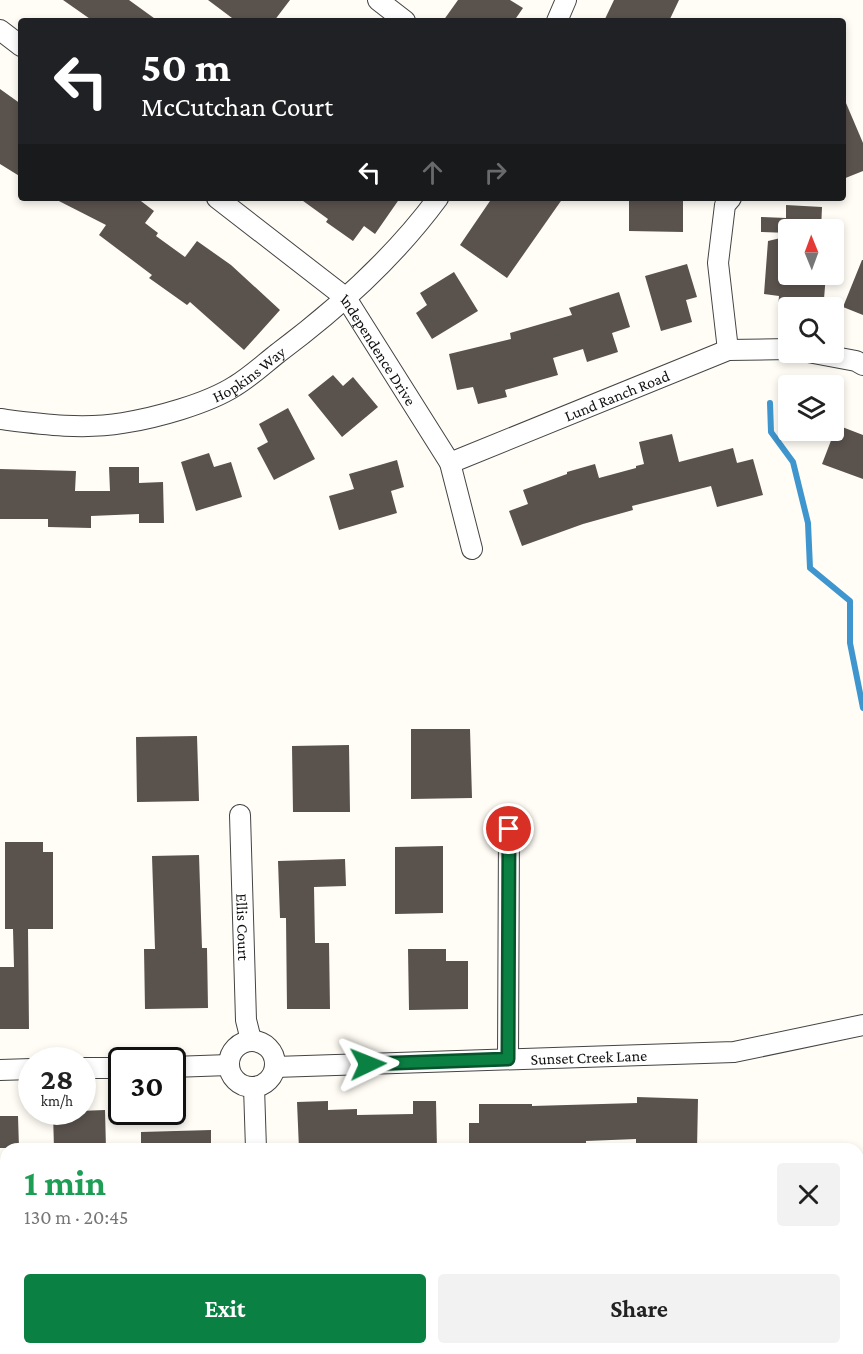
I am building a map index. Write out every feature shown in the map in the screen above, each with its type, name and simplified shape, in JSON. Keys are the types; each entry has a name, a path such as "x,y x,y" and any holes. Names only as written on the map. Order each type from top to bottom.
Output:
{"street":[{"path":"378,0 401,18"},
{"path":"558,18 566,0"},
{"path":"0,30 18,44"},
{"name":"Independence Drive","path":"221,201 346,298 450,463 472,549"},
{"name":"Hopkins Way","path":"0,419 62,426 121,423 182,409 233,387 321,321 367,279 417,226 436,201"},
{"path":"728,201 725,205 718,262 728,351"},
{"name":"Lund Ranch Road","path":"450,463 728,351 778,349"},
{"path":"844,359 863,365"},
{"name":"Ellis Court","path":"240,815 246,1020 251,1040"},
{"path":"508,1059 509,829"},
{"name":"Sunset Creek Lane","path":"275,1067 734,1052 863,1025"},
{"path":"251,1040 268,1047 275,1059 275,1067 268,1081 254,1087 240,1084 234,1078 229,1065 230,1055 234,1049 251,1040"},
{"path":"186,1067 229,1065"},
{"path":"0,1070 18,1069"},
{"path":"254,1087 256,1143"}],"building":[{"path":"63,0 129,0 154,18 89,18"},
{"path":"208,0 290,0 276,18 232,18"},
{"path":"458,0 510,0 523,8 516,18 445,18"},
{"path":"614,0 679,0 670,18 605,18"},
{"path":"0,89 18,102 18,175 0,164"},
{"path":"846,103 863,143 863,171 846,178"},
{"path":"59,201 141,201 154,211 145,223 158,233 156,236 185,257 197,241 231,265 280,310 244,350 190,302 187,305 149,278 152,275 99,235 106,225"},
{"path":"303,201 398,201 375,234 364,226 353,241 326,222 328,219"},
{"path":"490,201 561,201 507,278 460,245"},
{"path":"629,201 683,201 683,232 629,231"},
{"path":"786,205 822,207 821,219 778,219 778,233 761,232 761,217 786,218"},
{"path":"778,239 778,285 825,285 824,297 779,297 764,294 768,241"},
{"path":"863,260 863,315 844,307"},
{"path":"687,264 697,297 686,300 692,322 661,331 645,276"},
{"path":"454,272 478,311 432,339 416,313 427,305 420,293"},
{"path":"619,292 630,327 612,333 618,352 587,362 583,349 553,358 558,375 505,390 507,397 478,404 473,387 457,390 449,354 511,339 510,333 572,315 569,308"},
{"path":"333,375 343,386 353,377 378,407 342,437 308,395"},
{"path":"288,408 315,459 274,480 257,448 268,442 259,424"},
{"path":"844,428 863,435 863,479 822,464 831,441 844,441"},
{"path":"672,434 679,462 733,448 737,463 753,459 763,495 717,507 711,486 632,506 633,510 583,524 522,546 509,511 528,504 523,490 567,474 567,472 595,464 599,478 636,468 644,464 639,442"},
{"path":"209,453 214,467 231,462 242,497 196,511 181,462"},
{"path":"397,460 404,487 391,491 397,513 339,530 329,496 354,489 349,474"},
{"path":"109,467 139,467 139,483 163,482 164,523 139,523 139,514 91,516 91,528 48,527 48,519 0,519 0,469 76,471 75,491 110,491"},
{"path":"411,729 470,729 472,798 411,799"},
{"path":"197,736 199,801 137,802 136,737"},
{"path":"349,745 350,812 293,812 292,746"},
{"path":"5,842 43,842 43,852 53,852 53,929 28,929 29,1029 0,1029 0,967 14,967 13,929 5,929"},
{"path":"443,846 443,913 395,914 395,847"},
{"path":"199,855 202,948 207,948 208,1008 145,1009 144,949 155,949 152,856"},
{"path":"345,859 346,886 314,887 315,943 329,943 330,1009 287,1009 286,918 280,918 278,861"},
{"path":"408,949 446,949 446,961 468,961 468,1009 409,1010"},
{"path":"637,1097 698,1099 697,1143 636,1143 636,1139 586,1141 586,1143 469,1143 469,1123 479,1123 479,1104 532,1104 532,1106 637,1103"},
{"path":"328,1101 328,1110 357,1109 357,1115 413,1114 413,1101 436,1101 437,1143 299,1143 297,1102"},
{"path":"96,1110 105,1110 106,1143 54,1143 53,1125 96,1125"},
{"path":"0,1116 18,1116 19,1143 0,1143"},
{"path":"211,1130 211,1143 141,1143 141,1132"}],"waterway":[{"path":"770,403 771,432 793,462 808,523 810,568 850,601 850,643 863,708"}],"route":[{"path":"368,1064 508,1059 509,829"}]}
